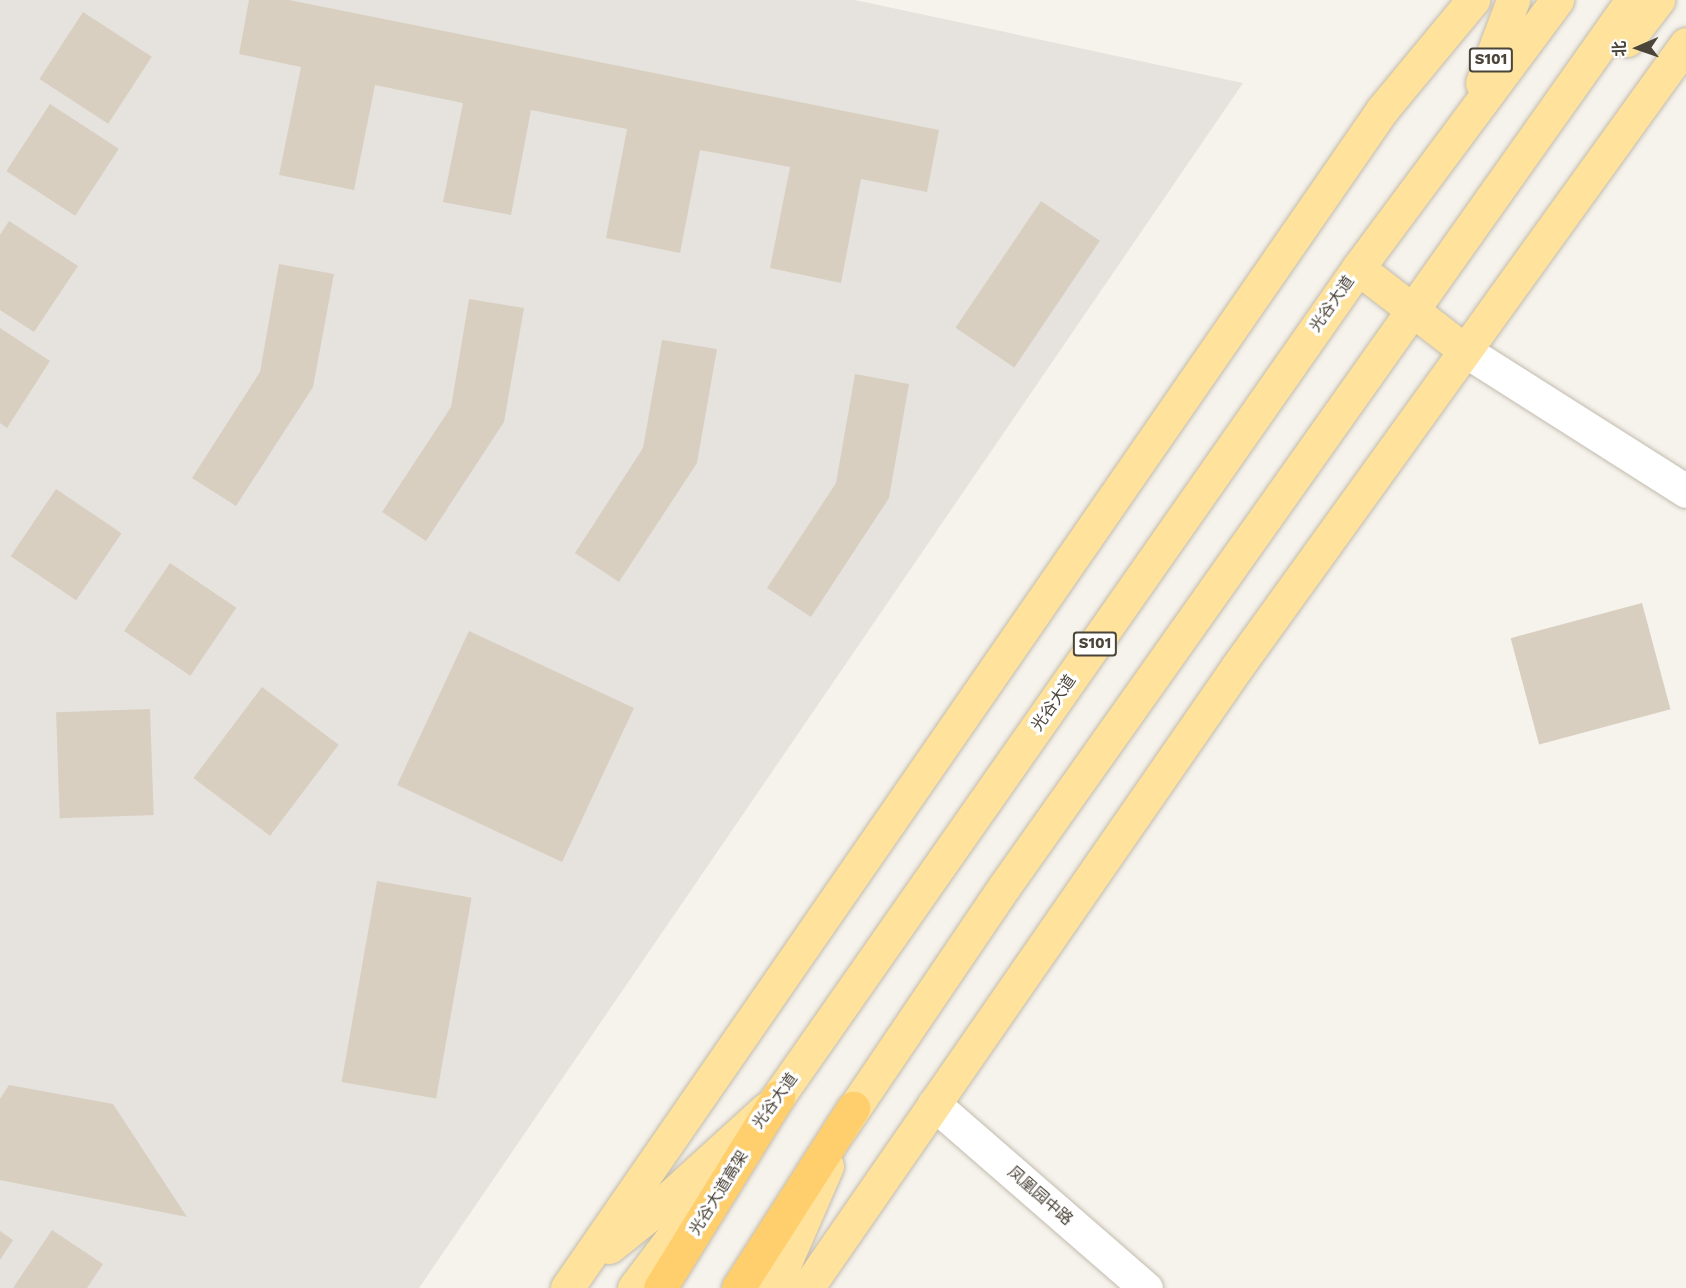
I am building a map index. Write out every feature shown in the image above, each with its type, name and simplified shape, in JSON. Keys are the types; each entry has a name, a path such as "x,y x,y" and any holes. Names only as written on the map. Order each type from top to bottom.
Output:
{"highway":[{"name":"光谷大道高架","path":"660,1288 778,1097"},
{"path":"738,1288 853,1108"}],"main road":[{"path":"572,1281 1382,110 1473,0"},
{"name":"S101","path":"1468,120 1513,0"},
{"name":"光谷大道","path":"634,1288 778,1097 1358,267 1557,0"},
{"path":"744,1288 853,1108 1004,887 1632,0"},
{"path":"1490,201 1585,92 1658,0"},
{"path":"807,1288 1237,667 1686,44"},
{"path":"1358,267 1464,350"},
{"path":"572,1281 652,1212 778,1097"},
{"path":"774,1288 853,1108"}],"street":[{"path":"1464,350 1686,491"},
{"name":"凤凰园中路","path":"934,1104 1146,1288"}],"shaded area":[{"path":"0,0 855,0 1243,83 419,1288 0,1288"}],"building":[{"path":"249,0 289,0 939,130 927,192 861,179 841,283 770,268 790,167 700,150 680,253 606,238 627,129 531,110 511,215 443,202 463,103 375,85 354,190 279,175 301,67 239,54"},
{"path":"83,12 152,57 108,124 39,79"},
{"path":"50,104 119,149 75,216 6,171"},
{"path":"1041,201 1100,241 1014,368 955,328"},
{"path":"9,221 78,266 34,332 0,310 0,235"},
{"path":"279,264 334,274 313,387 236,506 192,478 260,372"},
{"path":"469,299 524,308 504,422 426,541 382,512 451,407"},
{"path":"0,328 50,361 7,428 0,423"},
{"path":"662,340 717,349 697,463 619,582 575,553 643,448"},
{"path":"855,374 909,384 889,498 811,617 767,588 836,483"},
{"path":"56,489 121,533 76,600 11,556"},
{"path":"170,563 236,608 190,676 124,631"},
{"path":"1642,603 1670,709 1539,744 1511,638"},
{"path":"469,631 634,708 562,862 397,785"},
{"path":"262,687 339,745 270,836 193,778"},
{"path":"150,709 154,815 60,818 56,712"},
{"path":"377,881 472,898 436,1099 342,1082"},
{"path":"9,1085 113,1104 187,1217 0,1180 0,1099"},
{"path":"52,1230 103,1264 87,1288 13,1288"},
{"path":"0,1231 13,1240 0,1260"}]}
